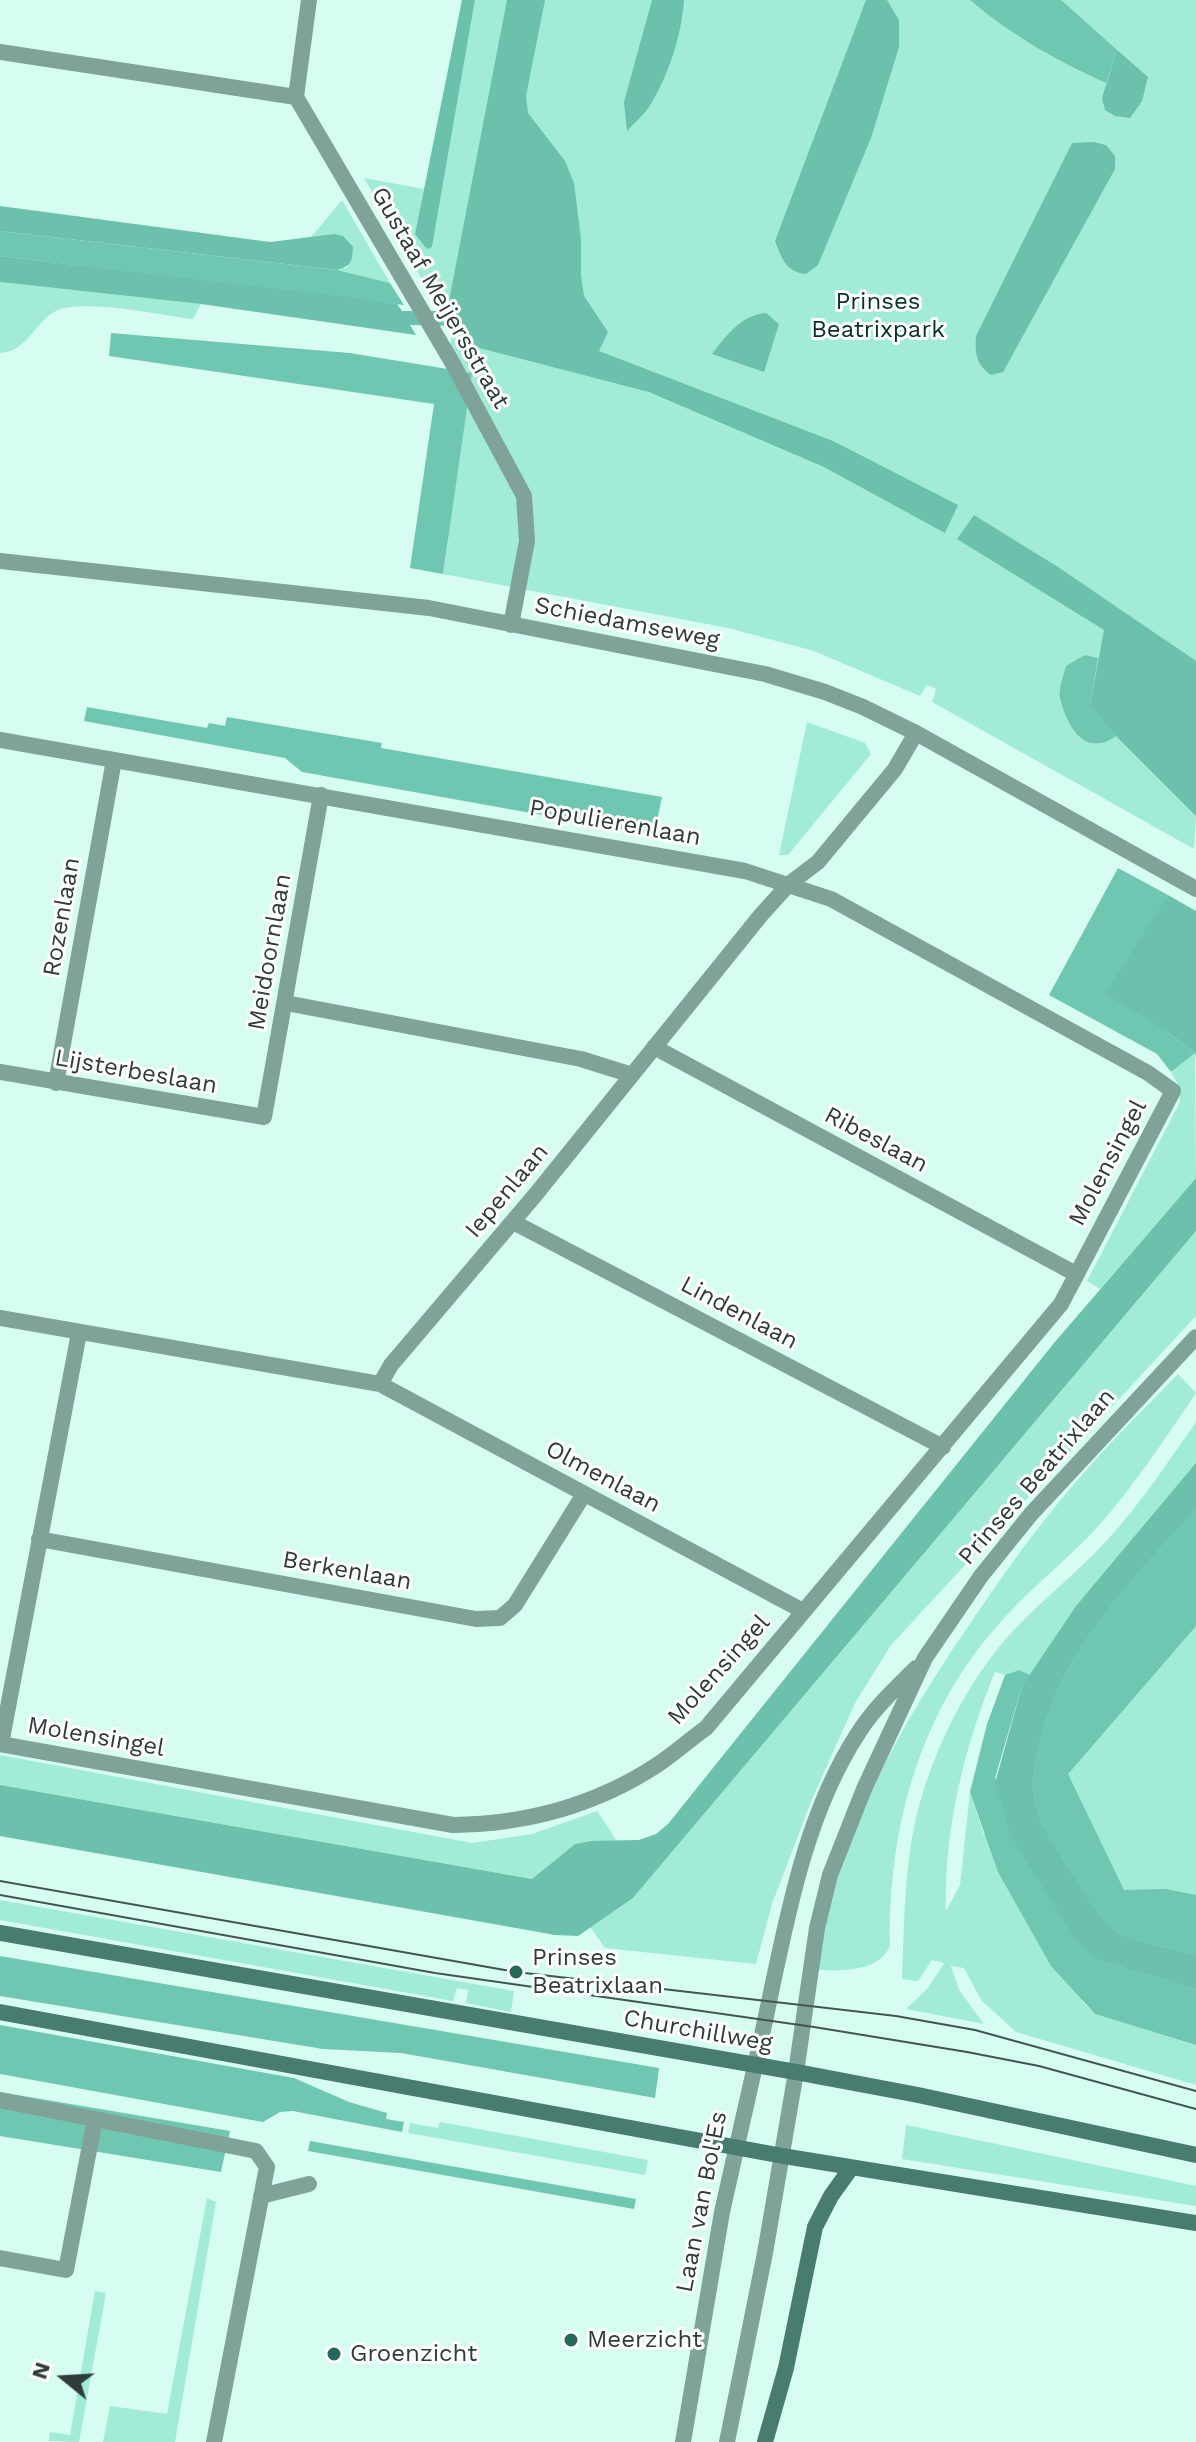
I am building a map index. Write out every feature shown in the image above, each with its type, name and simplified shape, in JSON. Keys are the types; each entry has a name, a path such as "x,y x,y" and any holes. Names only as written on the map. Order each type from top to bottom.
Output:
{"main road":[{"name":"Churchillweg","path":"0,1933 796,2072 1196,2155"},
{"path":"0,2012 851,2168 1196,2223"},
{"path":"765,2442 786,2368 815,2227 831,2196 851,2168"}],"street":[{"path":"0,52 296,97 309,0"},
{"name":"Gustaaf Meijersstraat","path":"296,97 431,326 524,496 527,541 511,625"},
{"name":"Schiedamseweg","path":"0,561 429,608 765,674 825,692 916,733 1196,889"},
{"name":"Iepenlaan","path":"380,1384 391,1365 513,1222 761,915 789,884 818,862 895,769 916,733"},
{"name":"Populierenlaan","path":"0,740 745,871 789,884 831,899 1148,1073 1173,1091"},
{"name":"Rozenlaan","path":"56,1083 114,760"},
{"name":"Meidoornlaan","path":"264,1117 321,795"},
{"path":"286,1003 581,1059 632,1075"},
{"name":"Ribeslaan","path":"654,1047 1076,1274"},
{"name":"Lijsterbeslaan","path":"0,1072 264,1117"},
{"name":"Molensingel","path":"1,1744 453,1825 480,1825 567,1810 599,1797 657,1765 706,1728 1061,1304 1173,1091"},
{"name":"Lindenlaan","path":"513,1222 943,1447"},
{"path":"0,1318 380,1384"},
{"path":"1,1744 79,1333"},
{"name":"Prinses Beatrixlaan","path":"755,2066 796,1886 814,1828 831,1785 860,1730 925,1658 981,1576 1031,1514 1196,1337"},
{"name":"Olmenlaan","path":"380,1384 803,1611"},
{"name":"Berkenlaan","path":"39,1539 476,1619 500,1618 515,1605 584,1494"},
{"name":"Prinses Beatrixlaan","path":"796,2072 816,1936 830,1875 864,1789 925,1658"},
{"name":"Laan van Bol'Es","path":"683,2442 722,2212 755,2066"},
{"path":"727,2442 783,2156 796,2072"},
{"path":"0,2100 256,2151 267,2167 214,2442"},
{"path":"0,2258 66,2270 95,2119"},
{"path":"261,2196 309,2184"}],"green space":[{"name":"Prinses Beatrixpark","path":"475,0 1196,0 1194,849 932,702 936,689 927,685 920,696 814,651 728,628 443,574 448,542 447,385 458,258 447,311 427,288 364,178 424,189 415,234 432,247"},
{"path":"342,200 390,283 337,270 348,267 311,237"},
{"path":"0,282 201,304 193,319 104,307 58,310 50,314 17,348 0,353"},
{"path":"807,722 865,743 871,754 788,855 779,855"},
{"path":"1195,1053 1196,1178 1100,1289 1087,1281 1180,1102 1179,1086 1171,1072"},
{"path":"1196,1231 1196,1316 891,1645 855,1703 812,1799 772,1904 756,1964 605,1948 590,1927 633,1898"},
{"path":"1178,1374 1196,1393 1163,1442 1103,1521 1007,1615 977,1650 932,1727 904,1811 895,1855 890,1945 885,1954 859,1968 817,1970 826,1922 855,1828 922,1697 1016,1557 1074,1483"},
{"path":"1196,1422 1196,2029 1081,2000 1095,2014 1196,2045 1196,2085 1016,2032 981,2000 964,1968 951,1966 959,1990 984,2024 906,2009 928,1988 944,1963 932,1960 918,1981 902,1979 906,1884 914,1827 926,1782 954,1716 1005,1640 1108,1539 1143,1497","holes":["1138,1534 984,1835 970,1792 960,1885 946,1911 948,1850 958,1789 974,1730 995,1672 1005,1675 1019,1670 1030,1675 1076,1606"]},
{"path":"0,1755 472,1843 532,1834 597,1811 617,1841 575,1844 532,1879 0,1785"},
{"path":"0,1900 514,1991 511,2012 466,2003 468,1990 457,1988 453,2001 0,1920"},
{"path":"440,2122 648,2160 645,2175 408,2133 410,2123 438,2128"},
{"path":"906,2125 1196,2186 1196,2206 902,2159"},
{"path":"207,2198 216,2202 175,2442 103,2442 110,2406 167,2414"},
{"path":"95,2291 106,2293 79,2442 49,2441 50,2432 70,2435"}],"shaded area":[{"path":"462,0 475,0 432,247 427,249 415,234"},
{"path":"507,0 545,0 526,96 528,113 565,161 574,183 584,296 608,332 599,351 833,441 958,505 945,533 824,467 649,392 468,345 456,326 410,325 416,335 201,304 0,282 0,256 355,298 397,304 402,311 447,311"},
{"path":"652,0 684,0 681,26 658,91 647,110 627,131 624,102"},
{"path":"866,0 887,0 899,20 899,47 871,138 818,265 806,274 799,273 786,264 775,241"},
{"path":"970,0 1061,0 1117,50 1106,83 1035,46"},
{"path":"1117,50 1148,77 1142,101 1130,118 1115,116 1105,110 1102,98"},
{"path":"1072,143 1106,145 1115,156 1115,169 1003,372 991,375 978,358 976,336"},
{"path":"0,206 270,242 334,234 343,236 353,247 352,256 348,265 337,270 0,231"},
{"path":"0,231 337,270 390,283 404,305 0,256"},
{"path":"766,313 779,324 764,372 712,354 742,322"},
{"path":"111,333 350,353 472,373 443,574 410,568 434,404 109,356"},
{"path":"974,515 1058,567 1196,661 1196,816 1090,706 1104,630 957,539"},
{"path":"1085,655 1098,658 1090,706 1116,736 1105,742 1095,743 1079,736 1067,719 1060,698 1066,666"},
{"path":"87,707 207,728 209,723 225,726 227,717 382,743 381,748 662,797 654,835 302,772 285,758 84,721"},
{"path":"1118,868 1168,895 1156,917 1163,1029 1195,1053 1171,1072 1157,1054 1049,995"},
{"path":"1168,895 1196,911 1196,1058 1195,1053 1163,1029 1105,994"},
{"path":"1196,1178 1196,1231 633,1898 578,1936 555,1935 0,1836 0,1785 532,1879 575,1844 639,1840 656,1834 668,1824 1054,1343"},
{"path":"1196,1463 1196,1509 1127,1586 1068,1670 1042,1734 1034,1783 1035,1800 1043,1826 1097,1911 1120,1933 1196,1955 1196,1989 1098,1960 1076,1940 1012,1838 995,1783 1022,1686 1076,1606"},
{"path":"1196,1509 1196,1626 1068,1774 1124,1890 1166,1889 1196,1895 1196,1955 1127,1936 1103,1918 1088,1900 1046,1832 1039,1817 1034,1783 1042,1734 1068,1670 1127,1586"},
{"path":"1019,1670 1030,1675 1022,1686 995,1778 1098,1960 1196,1989 1196,2045 1095,2014 1051,1966 998,1872 970,1792 987,1724 1005,1675"},
{"path":"0,1956 659,2068 655,2098 401,2053 323,2049 0,1996"},
{"path":"0,2025 294,2078 349,2102 387,2113 386,2119 404,2122 402,2132 293,2111 280,2112 263,2122 0,2074"},
{"path":"0,2092 230,2131 221,2172 0,2136"},
{"path":"310,2141 636,2199 634,2209 308,2151"}],"tram line":[{"path":"0,1881 516,1972 896,2016 975,2030 1196,2091"},
{"path":"0,1895 435,1973 967,2052 1039,2066 1196,2109"}],"place":[{"name":"Prinses Beatrixlaan","path":"516,1972"},
{"name":"Meerzicht","path":"571,2340"},
{"name":"Groenzicht","path":"334,2354"}]}
